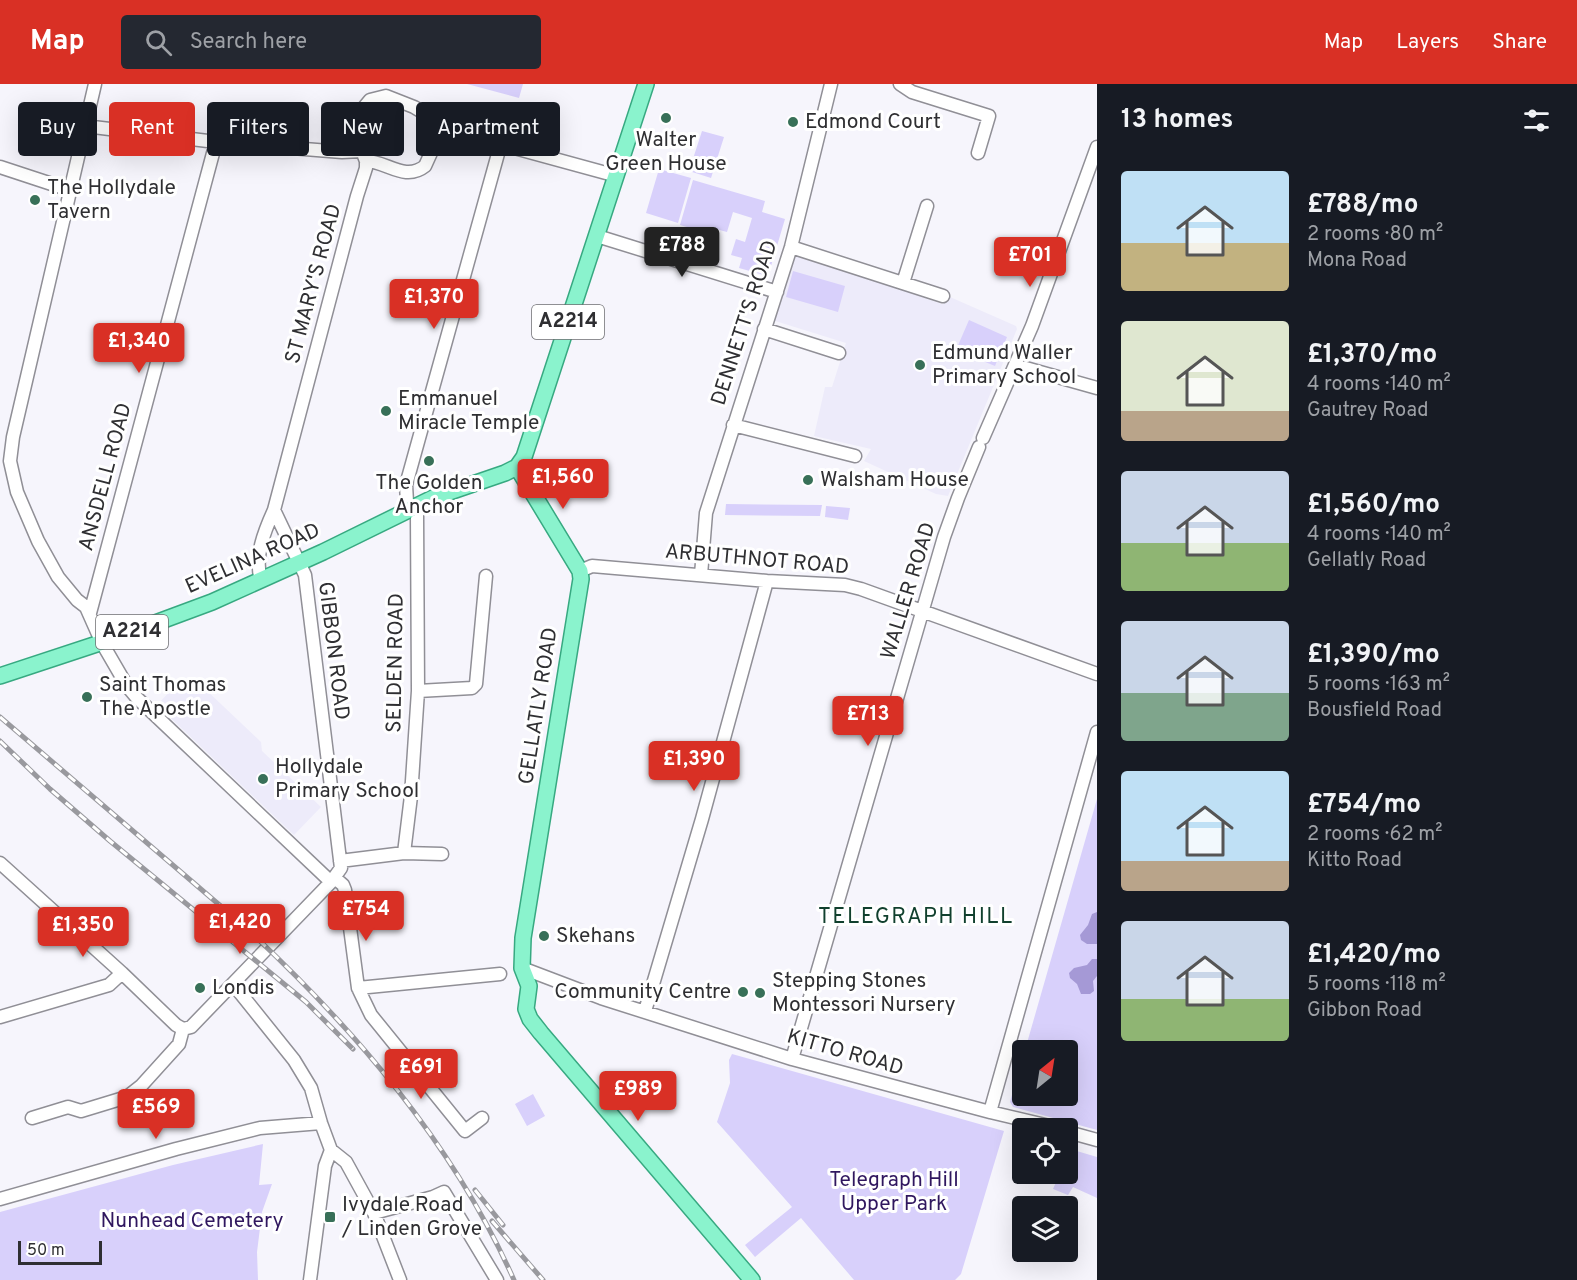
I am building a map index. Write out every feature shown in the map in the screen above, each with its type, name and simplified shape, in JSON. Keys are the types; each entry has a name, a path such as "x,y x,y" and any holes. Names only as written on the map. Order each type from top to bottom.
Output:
{"main road":[{"name":"A2214","path":"517,467 524,457 646,84"},
{"name":"EVELINA ROAD","path":"0,676 102,643 212,603 435,497 487,480 517,467"},
{"path":"517,467 580,571"},
{"name":"GELLATLY ROAD","path":"580,571 581,579 524,938 522,969 528,983 526,1009 530,1019 752,1280"}],"street":[{"path":"91,102 95,84"},
{"name":"DENNETT'S ROAD","path":"701,575 706,513 791,247 831,84"},
{"path":"900,84 912,92 989,116 978,153"},
{"path":"386,90 416,107"},
{"name":"ST MARY'S ROAD","path":"368,102 386,90"},
{"path":"97,127 207,141"},
{"name":"WALLER ROAD","path":"792,1059 922,611 958,498 1060,252 1097,147"},
{"path":"78,156 13,437 5,461 16,492 38,541 58,577 76,600 86,607 102,643 137,698 333,880 343,885 358,988 371,1016 465,1131 482,1118"},
{"name":"ANSDELL ROAD","path":"90,614 212,156"},
{"path":"364,156 407,172 421,170 430,156"},
{"name":"ST MARY'S ROAD","path":"261,580 258,560 267,524 274,510 357,196 365,175 364,156"},
{"name":"SELDEN ROAD","path":"404,854 411,796 418,691 417,515 407,502 406,485 497,156"},
{"path":"547,156 617,176"},
{"path":"0,168 70,190"},
{"path":"903,283 927,206"},
{"path":"597,237 777,292"},
{"path":"791,247 943,296"},
{"path":"765,329 839,352"},
{"path":"1015,365 1097,388"},
{"path":"733,425 855,456"},
{"path":"274,510 299,563"},
{"name":"GIBBON ROAD","path":"32,1118 68,1107 81,1111 127,1097 144,1089 179,1044 183,1029 191,1027 333,880 341,868 307,592 299,563"},
{"name":"ARBUTHNOT ROAD","path":"580,571 592,566 767,581 845,585 1097,674"},
{"path":"418,691 472,688 476,684 486,576"},
{"path":"645,1011 702,819 767,581"},
{"path":"990,1112 1097,732"},
{"path":"340,861 404,854 442,854"},
{"path":"0,863 183,1029"},
{"name":"KITTO ROAD","path":"522,969 601,998 792,1059 1016,1118"},
{"path":"0,1017 109,985 122,973"},
{"path":"358,988 500,974"},
{"path":"233,984 297,1064 311,1088 331,1150 346,1162 374,1213 400,1280"},
{"path":"0,1199 176,1149 260,1128 321,1123"},
{"path":"1078,1135 1097,1140"},
{"path":"310,1280 325,1166 331,1150"},
{"path":"374,1213 434,1197 444,1192 497,1280"}],"shaded area":[{"name":"Edmund Waller Primary School","path":"799,254 942,304 950,297 1016,326 1017,329 948,496 936,494 864,461 871,449 814,436 825,387 832,387 846,343 772,320 790,258"},
{"name":"Hollydale Primary School","path":"200,678 203,687 261,742 262,751 321,807 294,835 157,705 174,687"},
{"path":"1097,912 1097,944 1087,944 1081,940 1080,935 1088,925 1092,914"},
{"path":"1092,959 1097,959 1097,976 1093,981 1094,991 1090,994 1081,994 1069,973 1074,968 1087,965"}],"green space":[{"path":"467,84 523,84 519,98"},
{"path":"702,131 724,137 711,178 689,171"},
{"path":"659,169 691,178 678,223 646,213"},
{"path":"693,180 765,201 762,212 785,219 768,276 739,268 742,258 731,255 736,239 745,242 752,218 733,212 727,232 712,228 710,234 680,225"},
{"path":"793,271 845,286 838,312 786,297"},
{"path":"969,320 1007,337 995,366 956,350"},
{"path":"726,504 822,505 820,516 725,515"},
{"path":"826,506 850,508 848,520 825,517"},
{"path":"1097,799 1097,1130 1078,1125 1078,1118 1053,1118 1013,1107 1078,1106 1078,1040 1028,1040"},
{"name":"Telegraph Hill Upper Park","path":"732,1054 1004,1131 961,1274 955,1280 854,1280 801,1218 755,1257 745,1245 792,1207 717,1122 730,1083 729,1060"},
{"path":"533,1094 545,1116 527,1126 515,1104"},
{"name":"Nunhead Cemetery","path":"263,1144 259,1185 272,1184 262,1212 257,1252 258,1280 0,1280 0,1212 173,1165"},
{"path":"1078,1151 1097,1157 1097,1198 1073,1187 1068,1195 1053,1189 1055,1184 1078,1184"}],"railway":[{"path":"0,717 244,926 324,1005 361,1046 431,1134 489,1230 514,1280"},
{"path":"0,741 50,789 110,841 306,1002 353,1049"},
{"path":"475,1190 503,1225"},
{"path":"492,1221 543,1280"}],"place":[{"name":"Walter Green House","path":"666,118"},
{"name":"Edmond Court","path":"793,122"},
{"name":"The Hollydale Tavern","path":"35,200"},
{"name":"Edmund Waller Primary School","path":"920,365"},
{"name":"Emmanuel Miracle Temple","path":"386,411"},
{"name":"The Golden Anchor","path":"429,461"},
{"name":"Walsham House","path":"808,480"},
{"name":"Saint Thomas The Apostle","path":"87,697"},
{"name":"Hollydale Primary School","path":"263,779"},
{"name":"Skehans","path":"544,936"},
{"name":"Londis","path":"200,988"},
{"name":"Community Centre","path":"743,992"},
{"name":"Stepping Stones Montessori Nursery","path":"760,993"},
{"name":"Ivydale Road / Linden Grove","path":"330,1217"}],"district":[{"name":"TELEGRAPH HILL","path":"916,917"}]}
